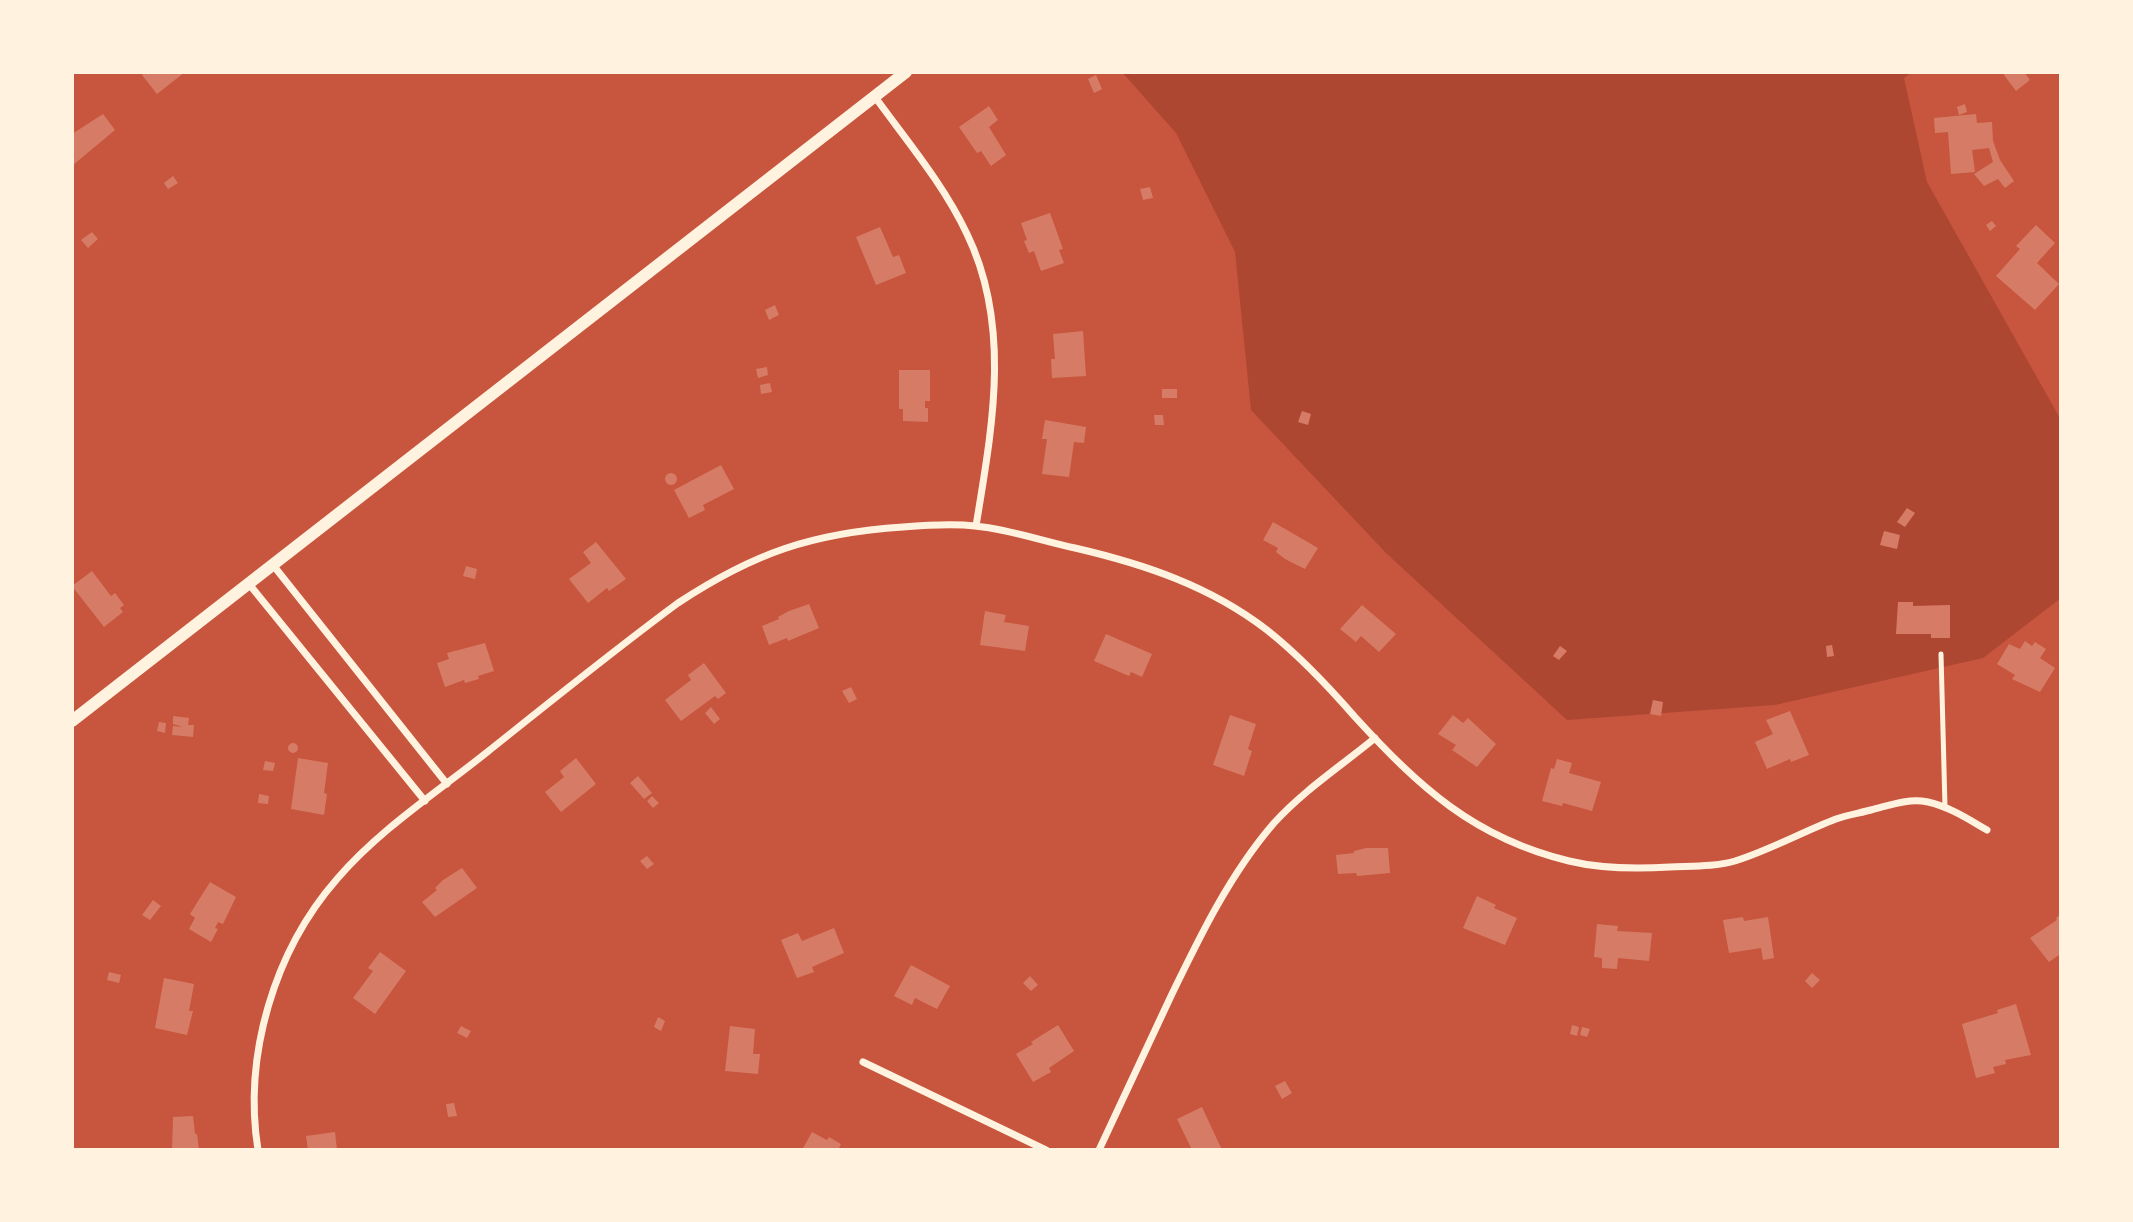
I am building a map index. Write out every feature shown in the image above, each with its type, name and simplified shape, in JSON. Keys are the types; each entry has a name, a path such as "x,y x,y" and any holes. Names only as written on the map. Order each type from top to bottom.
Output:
{"street":[{"path":"73,717 273,565 906,72"},
{"path":"875,97 950,202 981,268 990,304 996,364 993,412 976,526"},
{"path":"258,1150 255,1094 258,1053 269,1005 296,938 338,877 392,826 678,603 728,572 775,551 839,533 909,526 976,526 1131,561 1183,581 1216,597 1268,631 1304,662 1375,738 1436,796 1474,824 1532,850 1570,861 1596,866 1646,869 1733,862 1839,817 1910,800 1930,802 1953,810 1987,830"},
{"path":"273,565 447,784"},
{"path":"248,584 425,801"},
{"path":"1099,1150 1185,967 1217,906 1249,856 1273,824 1302,795 1375,738"},
{"path":"863,1062 1046,1150"}],"lane":[{"path":"1941,654 1945,807"}],"shaded area":[{"path":"1122,72 1912,72 1904,78 1927,182 2061,420 2061,598 1983,658 1775,705 1567,720 1386,553 1251,410 1235,252 1176,133"}],"building":[{"path":"145,72 185,72 157,94 142,75"},
{"path":"2004,72 2024,72 2030,80 2016,91"},
{"path":"1096,75 1102,89 1094,93 1088,79"},
{"path":"1965,104 1967,112 1959,115 1957,107"},
{"path":"989,106 998,120 989,127 1006,155 991,166 981,151 977,153 959,127"},
{"path":"103,114 115,130 73,165 72,134"},
{"path":"1976,114 1977,123 1992,122 1993,141 2000,160 2014,181 2005,188 1998,179 1984,186 1974,174 1993,162 1989,148 1972,150 1975,172 1951,174 1948,132 1935,133 1934,118"},
{"path":"173,176 178,183 168,189 164,183"},
{"path":"1150,187 1153,198 1143,200 1140,189"},
{"path":"1050,213 1063,249 1059,250 1064,263 1041,271 1034,251 1029,253 1024,241 1027,240 1021,223"},
{"path":"1992,221 1996,226 1990,231 1986,225"},
{"path":"2036,225 2055,243 2037,263 2059,284 2035,310 1996,276 2020,249 2016,246"},
{"path":"880,227 893,257 899,255 906,273 876,285 856,237"},
{"path":"92,232 98,239 88,248 81,240"},
{"path":"775,305 779,315 769,320 765,310"},
{"path":"1083,331 1086,376 1052,378 1051,359 1055,359 1053,334"},
{"path":"767,367 768,375 758,378 756,369"},
{"path":"899,370 930,370 930,401 925,401 928,422 903,421 903,409 899,409"},
{"path":"770,383 772,392 761,394 760,385"},
{"path":"1162,389 1177,389 1177,398 1162,398"},
{"path":"1302,411 1311,414 1308,425 1298,422"},
{"path":"1154,415 1163,415 1164,425 1155,425"},
{"path":"1045,420 1086,427 1084,443 1074,442 1069,477 1042,474 1047,439 1042,439"},
{"path":"721,465 734,489 703,505 705,510 689,518 674,490"},
{"path":"671,473 677,479 671,485 665,479"},
{"path":"1907,508 1915,513 1905,527 1897,522"},
{"path":"1273,522 1318,548 1305,569 1285,559 1276,552 1278,548 1263,540"},
{"path":"1884,531 1900,535 1897,549 1880,545"},
{"path":"596,542 626,579 609,591 607,588 588,603 569,579 591,563 583,552"},
{"path":"466,566 477,569 475,579 463,576"},
{"path":"92,571 111,596 115,593 124,605 120,608 123,612 104,627 72,586"},
{"path":"1898,602 1913,602 1913,606 1950,605 1950,638 1931,638 1931,634 1896,634"},
{"path":"809,604 819,628 788,641 787,638 769,645 762,626 779,619 778,617 789,611"},
{"path":"1362,605 1396,634 1379,652 1361,636 1356,642 1340,629"},
{"path":"985,611 1006,615 1004,622 1029,626 1025,651 980,645"},
{"path":"1106,634 1152,654 1142,677 1131,672 1129,676 1094,661"},
{"path":"2025,641 2032,646 2035,642 2046,649 2040,658 2055,668 2040,692 2012,679 2015,675 1997,664 2009,644 2020,649"},
{"path":"485,643 494,671 478,676 479,679 465,683 464,680 445,687 437,663 449,659 447,653"},
{"path":"1832,645 1834,656 1827,657 1826,646"},
{"path":"1560,646 1567,651 1559,660 1553,656"},
{"path":"704,663 726,693 718,699 715,696 681,721 665,700 691,680 688,675"},
{"path":"851,687 857,699 849,703 842,691"},
{"path":"1653,700 1663,702 1661,716 1650,714"},
{"path":"711,707 720,719 714,724 705,713"},
{"path":"1790,711 1809,755 1791,762 1790,759 1767,769 1755,742 1773,734 1766,720"},
{"path":"1230,715 1256,724 1248,749 1252,751 1244,776 1213,765"},
{"path":"1453,715 1463,723 1468,718 1496,744 1477,767 1452,750 1456,745 1438,734"},
{"path":"173,716 189,718 188,725 194,725 193,737 172,735 173,726 183,727 173,724"},
{"path":"159,722 166,723 165,733 157,731"},
{"path":"293,743 297,744 297,752 293,753 289,752 288,748 289,744"},
{"path":"298,758 328,763 324,815 291,809"},
{"path":"576,758 596,784 561,812 545,792 564,777 560,771"},
{"path":"1557,759 1572,763 1569,773 1601,782 1592,811 1563,803 1562,806 1542,801 1551,768 1554,769"},
{"path":"265,761 275,763 273,771 263,770"},
{"path":"638,776 652,793 644,799 630,783"},
{"path":"259,794 269,796 268,804 258,803"},
{"path":"652,796 659,803 653,808 647,801"},
{"path":"1366,848 1388,848 1390,873 1357,876 1356,873 1338,874 1336,855 1354,853"},
{"path":"647,856 654,864 647,869 640,861"},
{"path":"462,868 477,888 435,917 422,902 437,890 435,888 443,880"},
{"path":"210,882 236,897 223,924 218,922 215,928 218,929 211,942 189,929 195,918 190,914"},
{"path":"1477,896 1496,905 1494,908 1517,918 1505,945 1463,928"},
{"path":"153,900 161,906 150,920 142,915"},
{"path":"2061,914 2061,957 2059,955 2049,962 2030,938 2057,920"},
{"path":"1743,917 1744,921 1768,917 1774,958 1763,960 1761,948 1729,953 1723,920"},
{"path":"1597,924 1618,926 1617,931 1652,933 1649,961 1618,958 1617,969 1602,968 1602,958 1594,957"},
{"path":"834,928 844,953 812,967 814,972 797,978 781,940 798,933 802,941"},
{"path":"380,952 406,971 375,1014 353,998 373,971 368,968"},
{"path":"911,965 950,986 937,1009 915,998 912,1005 894,996"},
{"path":"109,972 121,975 119,983 107,980"},
{"path":"1812,973 1820,980 1812,988 1805,981"},
{"path":"1030,976 1038,985 1031,991 1023,983"},
{"path":"164,978 194,984 189,1011 193,1011 187,1035 155,1028"},
{"path":"2016,1004 2031,1055 2005,1060 2006,1064 1993,1067 1995,1073 1976,1078 1962,1024 1998,1013 1997,1010"},
{"path":"658,1017 665,1021 661,1031 654,1027"},
{"path":"1058,1025 1074,1051 1049,1068 1051,1072 1033,1082 1016,1054"},
{"path":"1572,1025 1579,1027 1577,1036 1570,1034"},
{"path":"461,1026 471,1031 467,1038 457,1033"},
{"path":"730,1026 755,1029 753,1054 760,1054 758,1074 725,1071"},
{"path":"1582,1027 1590,1029 1587,1037 1580,1035"},
{"path":"1285,1081 1292,1093 1282,1099 1275,1086"},
{"path":"454,1103 457,1116 448,1117 446,1104"},
{"path":"1202,1107 1222,1150 1192,1150 1177,1119"},
{"path":"193,1116 199,1150 172,1150 173,1117"},
{"path":"335,1132 337,1150 308,1150 306,1136"},
{"path":"812,1132 827,1140 829,1137 841,1144 839,1148 843,1150 802,1150"}]}
